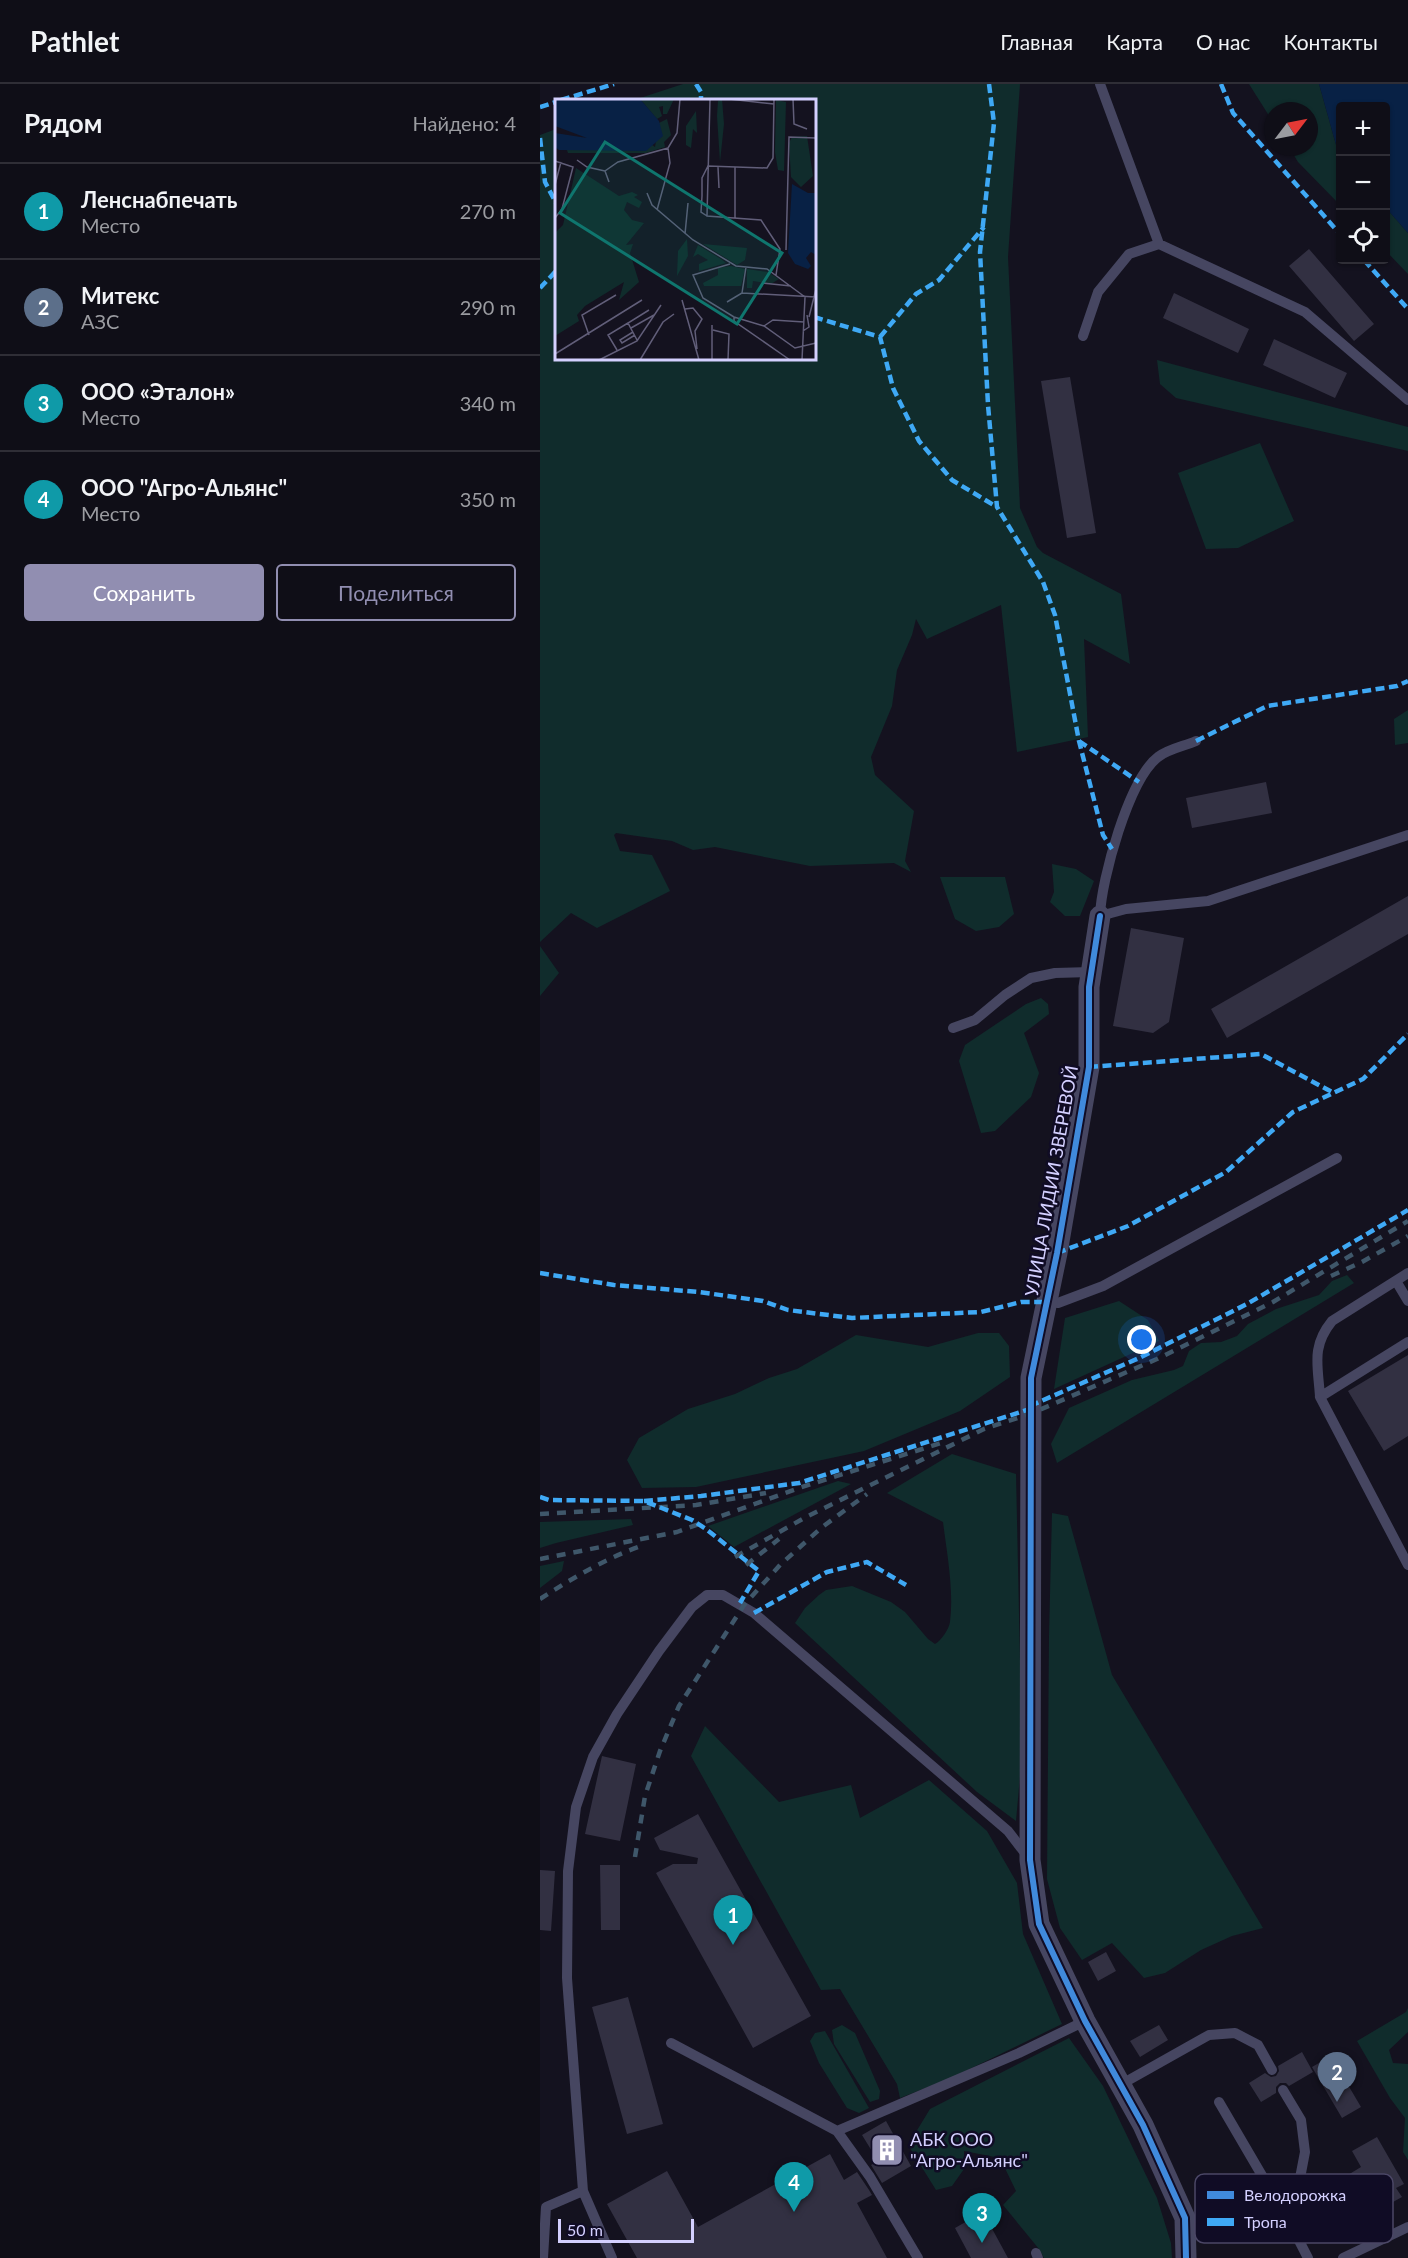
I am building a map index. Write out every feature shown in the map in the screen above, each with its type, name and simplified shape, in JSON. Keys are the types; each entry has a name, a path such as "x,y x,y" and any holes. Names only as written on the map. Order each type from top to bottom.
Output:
{"street":[{"name":"УЛИЦА ЛИДИИ ЗВЕРЕВОЙ","path":"1100,916 1089,987 1089,1067 1031,1378 1030,1860 1039,1924 1085,2021 1143,2125 1185,2218 1186,2258"}],"lane":[{"path":"1100,84 1160,244"},
{"path":"1083,336 1098,292 1129,254 1160,244 1305,312 1408,400"},
{"path":"1196,741 1158,757 1139,782 1112,849 1101,897 1100,916 1126,909 1208,901 1408,835"},
{"path":"953,1028 975,1020 1031,978 1055,973 1091,972"},
{"path":"1047,1302 1058,1303 1102,1286 1337,1158"},
{"path":"1408,1273 1332,1321 1323,1332 1317,1348 1320,1397 1408,1566"},
{"path":"1396,1281 1408,1300"},
{"path":"1320,1397 1408,1342"},
{"path":"612,2258 583,2191 567,1978 568,1871 576,1807 593,1757 617,1714 692,1607 707,1595 723,1595 754,1613 1008,1831 1030,1860"},
{"path":"837,2131 1019,2053 1085,2021"},
{"path":"1120,2085 1209,2035 1235,2033 1258,2045 1272,2070"},
{"path":"671,2043 837,2131 870,2177 918,2258"},
{"path":"1282,2090 1301,2120 1305,2152 1301,2174"},
{"path":"1219,2102 1261,2174"},
{"path":"543,2258 546,2207 583,2191"},
{"path":"1393,2234 1408,2227"},
{"path":"1300,2243 1308,2258"},
{"path":"1343,2258 1374,2243"}],"green space":[{"path":"683,84 1020,84 1008,257 1020,508 1037,547 1043,553 1121,594 1130,664 1084,639 1088,737 1017,752 1001,605 927,639 916,619 912,635 897,670 892,706 871,757 875,775 914,811 905,861 911,872 894,863 810,866 715,847 693,850 672,841 616,833 614,835 620,851 652,855 670,891 597,928 571,913 540,942 540,135 555,129 555,360 816,360 816,99 637,99"},
{"path":"1249,84 1319,84 1336,145 1336,201 1294,156 1318,156 1318,102 1264,102 1264,108"},
{"path":"1390,213 1408,233 1408,274 1390,255"},
{"path":"1157,360 1408,427 1408,451 1176,398 1160,384"},
{"path":"1260,443 1294,521 1238,548 1206,549 1178,473"},
{"path":"1408,710 1408,743 1395,745 1394,719"},
{"path":"1052,864 1076,869 1094,881 1080,916 1065,916 1050,902 1054,892"},
{"path":"940,877 1005,877 1014,914 999,927 976,931 955,919"},
{"path":"540,946 559,973 540,996"},
{"path":"1041,998 1048,1004 1049,1014 1024,1033 1039,1073 1031,1097 995,1131 981,1133 959,1061 965,1045 1026,1004"},
{"path":"1347,1275 1354,1283 1057,1463 1051,1444 1069,1408 1132,1380 1183,1366 1189,1351 1201,1343 1221,1342 1237,1336 1248,1324 1276,1309 1319,1295 1332,1281"},
{"path":"1119,1301 1148,1320 1159,1341 1054,1389 1065,1318"},
{"path":"978,1333 999,1333 1009,1346 1010,1377 960,1411 864,1451 696,1487 642,1488 627,1460 639,1438 688,1409 735,1394 769,1378 797,1369 856,1335 928,1347"},
{"path":"952,1454 1016,1474 1022,1754 1016,1821 977,1792 795,1623 805,1608 826,1590 852,1586 891,1602 905,1612 928,1639 935,1644 940,1640 949,1625 951,1610 950,1572 943,1522 887,1493"},
{"path":"838,1481 851,1484 734,1547 708,1526"},
{"path":"1052,1513 1068,1516 1112,1675 1263,1928 1232,1936 1201,1950 1165,1973 1144,1978 1112,1943 1082,1960 1060,1928 1047,1879"},
{"path":"631,1519 633,1525 540,1548 540,1522"},
{"path":"564,1561 562,1571 540,1588 540,1566"},
{"path":"705,1726 779,1802 851,1785 860,1818 929,1780 987,1831 1017,1883 1023,1934 1062,2024 951,2078 900,2098 897,2084 840,1989 821,1990 691,1756"},
{"path":"1408,2008 1408,2032 1389,2050 1393,2063 1408,2064 1408,2160 1403,2152 1405,2118 1390,2098 1357,2041 1406,2012"},
{"path":"842,2025 855,2033 880,2091 879,2099 870,2102 834,2044 832,2030"},
{"path":"825,2031 869,2108 859,2113 847,2108 819,2063 810,2041 815,2033"},
{"path":"1069,2038 1103,2086 1157,2198 1171,2243 1172,2258 1044,2258 1003,2205 1016,2191 1000,2158 964,2151 964,2169 952,2186 936,2190 908,2145 930,2109"}],"water":[{"path":"1319,84 1408,84 1408,233 1390,213 1390,102 1336,102 1336,145"}],"building":[{"path":"1309,249 1374,324 1354,341 1289,266"},
{"path":"1174,293 1249,329 1238,353 1163,318"},
{"path":"1274,339 1347,373 1335,398 1263,365"},
{"path":"1070,377 1096,533 1067,538 1041,381"},
{"path":"1266,782 1272,813 1192,828 1186,798"},
{"path":"1408,896 1408,934 1227,1038 1211,1009"},
{"path":"1131,928 1184,938 1169,1022 1153,1033 1113,1026"},
{"path":"1408,1355 1408,1436 1384,1451 1348,1391"},
{"path":"602,1756 636,1764 620,1841 585,1834"},
{"path":"698,1814 811,2016 753,2048 656,1873 673,1864 697,1864 698,1858 660,1850 654,1838"},
{"path":"600,1865 620,1865 620,1930 601,1930"},
{"path":"540,1870 555,1871 551,1931 540,1930"},
{"path":"1106,1952 1116,1971 1098,1981 1088,1962"},
{"path":"628,1997 663,2124 627,2134 592,2007"},
{"path":"1159,2025 1168,2040 1140,2057 1130,2041"},
{"path":"1302,2052 1313,2072 1289,2086 1286,2083 1280,2083 1276,2087 1276,2093 1261,2102 1249,2083 1265,2073 1271,2077 1276,2076 1279,2071 1278,2066"},
{"path":"1331,2056 1361,2107 1342,2118 1312,2067"},
{"name":"АБК ООО \"Агро-Альянс\"","path":"886,2121 911,2166 882,2183 871,2165 878,2161 862,2135"},
{"path":"1377,2137 1404,2184 1396,2188 1402,2197 1393,2202 1393,2174 1349,2174 1361,2167 1352,2151"},
{"path":"830,2154 844,2180 857,2172 872,2195 857,2203 887,2258 637,2258 607,2204 667,2171 698,2227"},
{"path":"983,2212 1008,2258 971,2258 955,2228"}],"railway":[{"path":"735,1557 806,1517 984,1429 1030,1414 1157,1359 1273,1302 1408,1221"},
{"path":"1331,1276 1362,1262 1408,1236"},
{"path":"540,1559 677,1532 799,1488 941,1443"},
{"path":"540,1514 696,1505 766,1493"},
{"path":"635,1857 645,1796 660,1751 679,1706 744,1605 780,1565 821,1528 867,1494"},
{"path":"746,1565 779,1539"},
{"path":"540,1599 601,1563 641,1546"}],"marked path":[{"path":"564,99 614,84"},
{"path":"696,84 701,92 701,99"},
{"path":"989,84 994,123 980,252 988,405 997,507 1043,582 1055,615 1079,741 1103,835 1112,849"},
{"path":"1221,84 1233,113 1336,229"},
{"path":"540,107 555,102"},
{"path":"540,138 545,182 555,201"},
{"path":"880,337 916,294 939,280 984,227"},
{"path":"1368,264 1408,309"},
{"path":"540,288 555,272"},
{"path":"816,318 880,337 893,388 919,441 952,480 997,507"},
{"path":"1196,741 1267,706 1397,686 1408,681"},
{"path":"1079,741 1139,782"},
{"path":"1057,1253 1128,1226 1226,1172 1293,1112 1363,1079 1408,1034"},
{"path":"1089,1067 1261,1054 1332,1092"},
{"path":"1030,1406 1139,1358 1247,1304 1408,1210"},
{"path":"540,1273 614,1285 699,1292 763,1301 788,1310 852,1318 981,1312 1021,1302 1047,1302"},
{"path":"644,1501 799,1483 1030,1409"},
{"path":"540,1497 549,1500 644,1501 692,1520 759,1571 740,1603"},
{"path":"754,1613 827,1572 867,1562 906,1585"}],"cycle path":[{"path":"1100,916 1089,987 1089,1067 1057,1253 1031,1378 1030,1860 1039,1924 1085,2021 1143,2125 1185,2218 1186,2258"}],"place":[{"name":"Ленснабпечать","path":"733,1945"},
{"name":"Митекс","path":"1337,2102"},
{"name":"АБК ООО \"Агро-Альянс\"","path":"887,2150"},
{"name":"ООО \"Агро-Альянс\"","path":"794,2212"},
{"name":"ООО «Эталон»","path":"982,2243"}]}
